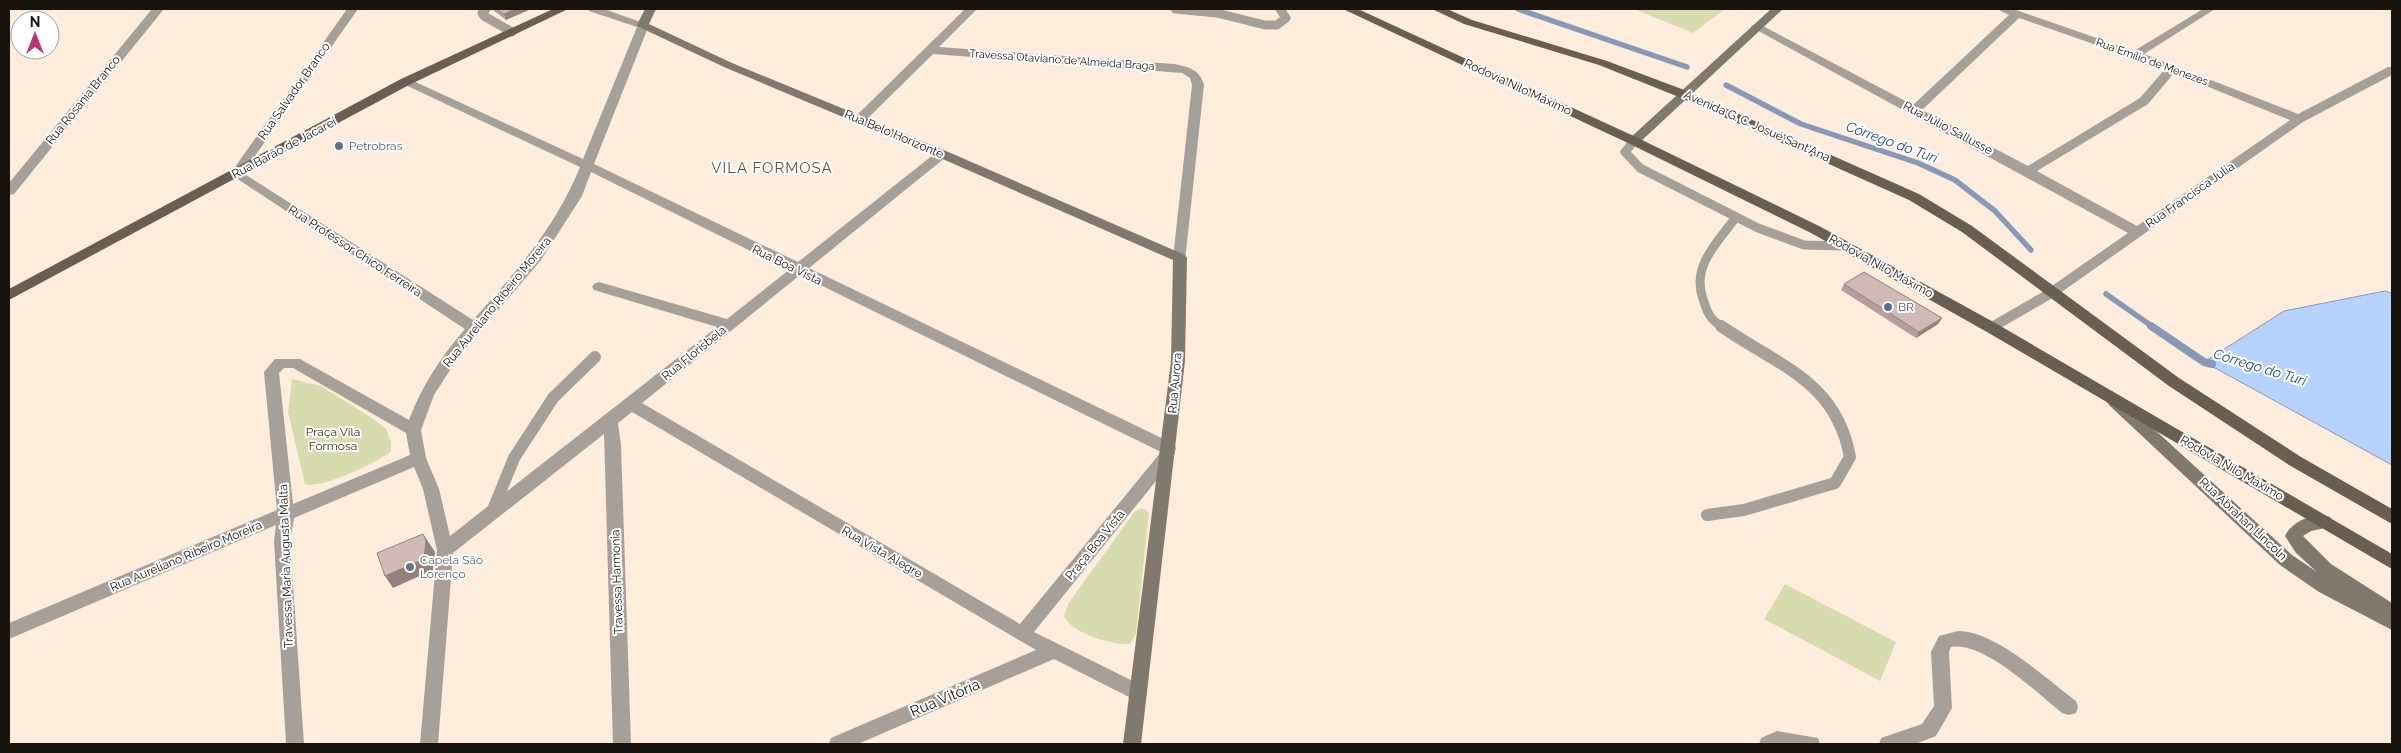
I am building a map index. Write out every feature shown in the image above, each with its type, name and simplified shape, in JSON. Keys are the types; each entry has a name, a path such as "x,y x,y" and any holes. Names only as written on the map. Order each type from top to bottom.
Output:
{"main road":[{"name":"Rua Barão de Jacareí","path":"9,295 405,82 562,9"},
{"name":"Rodovia Nilo Máximo","path":"1349,9 1634,141 1844,246 1992,328 2392,562"},
{"name":"Avenida G. C. Josué Sant'Ana","path":"1438,9 1468,22 1603,63 1683,94 1914,196 1967,229 2051,293 2190,393 2295,461 2392,517"}],"street":[{"name":"Rua Rosania Branco","path":"9,191 158,9"},
{"name":"Rua Salvador Branco","path":"236,174 352,9"},
{"name":"Rua Belo Horizonte","path":"593,9 608,12 644,25 728,65 942,154 1180,258"},
{"name":"Rua Aureliano Ribeiro Moreira","path":"413,430 426,395 437,376 474,328 536,257 575,196 650,9"},
{"path":"859,120 971,9"},
{"path":"1634,141 1683,94 1778,9"},
{"name":"Rua Emílio de Menezes","path":"2003,9 2172,68 2299,119"},
{"path":"2135,55 2210,9"},
{"path":"1914,110 2017,14"},
{"name":"Rua Júlio Sallusse","path":"1757,27 2028,171 2137,232"},
{"name":"Travessa Otaviano de Almeida Braga","path":"930,50 1174,68 1193,73"},
{"path":"2028,171 2144,101 2172,68"},
{"name":"Rua Francisca Júlia","path":"1992,328 2051,293 2299,119 2387,80 2392,70"},
{"name":"Rua Aurora","path":"1132,744 1178,361 1180,258 1198,85 1197,78 1193,73"},
{"name":"Rua Boa Vista","path":"405,82 588,166 1168,452"},
{"name":"Rua Florisbela","path":"446,550 942,154"},
{"name":"Rua Professor Chico Ferreira","path":"236,174 474,328"},
{"path":"599,288 728,325"},
{"name":"Travessa Maria Augusta Malta","path":"295,744 282,541 286,514 271,372 280,363 295,363 413,430"},
{"name":"Rua Abrahan Lincoln","path":"2108,396 2286,560 2325,587 2392,623"},
{"name":"Rua Vista Alegre","path":"631,404 1022,634 1138,692"},
{"name":"Travessa Harmonia","path":"610,420 613,446 622,744"},
{"path":"413,430 418,458 431,489 446,550 429,744"},
{"name":"Praça Boa Vista","path":"1022,634 1168,452"},
{"name":"Rua Aureliano Ribeiro Moreira","path":"9,631 418,458"},
{"name":"Rua Abrahan Lincoln","path":"2324,522 2308,524 2297,530 2293,536 2301,548 2313,561 2392,612"},
{"path":"1888,744 1901,742 1929,730 1943,708 1940,652 1945,641 1956,637 1972,641 1993,652 2069,707"},
{"name":"Rua Vitória","path":"838,744 1053,651"},
{"path":"1768,744 1771,741 1780,740 1812,744"}],"lane":[{"path":"486,9 482,13 484,16 512,32"},
{"path":"1175,9 1217,13 1265,25 1277,25 1286,18 1280,9"},
{"path":"1634,141 1625,152 1640,168 1736,217 1804,245 1844,246"},
{"path":"1708,515 1744,510 1835,483 1850,457 1846,436 1829,402 1801,376 1744,342 1710,318 1698,286 1702,264 1736,217"},
{"path":"492,514 514,458 553,398 595,357"}],"green space":[{"path":"1634,9 1725,9 1693,33"},
{"name":"Praça Vila Formosa","path":"292,379 321,386 372,418 386,429 391,442 391,452 362,468 336,479 313,485 305,484 288,412"},
{"path":"1143,508 1149,513 1136,633 1130,644 1113,643 1076,629 1064,617 1068,604 1135,511"},
{"path":"1785,584 1896,642 1880,681 1764,619"}],"water":[{"path":"2385,291 2392,293 2392,465 2204,362 2284,311"}],"building":[{"path":"496,9 515,9 504,14"},
{"name":"BR","path":"1864,272 1942,318 1919,332 1844,284"},
{"path":"423,534 426,540 424,559 385,576 377,553"}],"waterway":[{"name":"Córrego do Turi","path":"1518,9 1687,67"},
{"name":"Córrego do Turi","path":"1726,85 1801,124 1918,163 1955,180 1995,211 2031,250"},
{"name":"Córrego do Turi","path":"2106,294 2153,327"},
{"name":"Córrego do Turi","path":"2151,326 2204,362 2212,364"}],"place":[{"name":"Petrobras","path":"339,146"},
{"name":"BR","path":"1888,307"},
{"name":"Capela São Lorenço","path":"410,567"}],"district":[{"name":"VILA FORMOSA","path":"772,168"}]}
